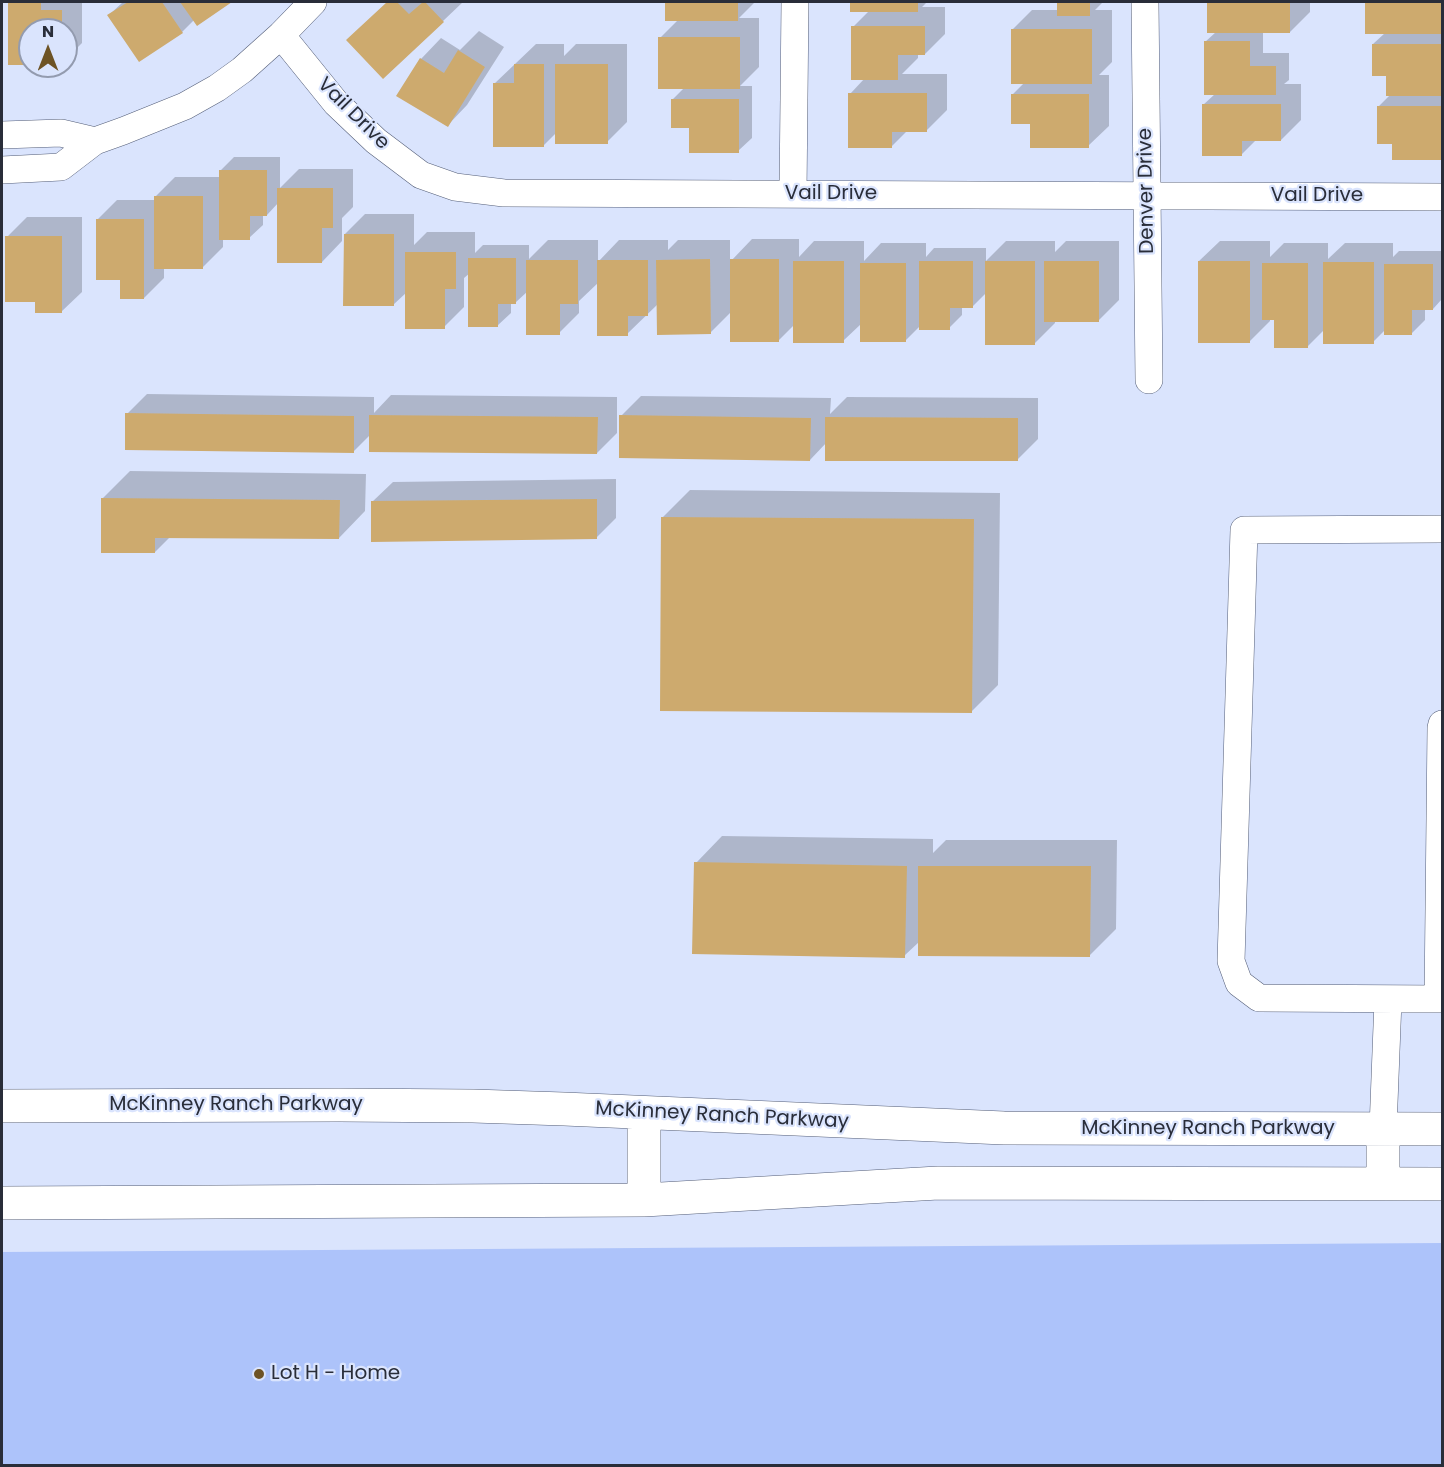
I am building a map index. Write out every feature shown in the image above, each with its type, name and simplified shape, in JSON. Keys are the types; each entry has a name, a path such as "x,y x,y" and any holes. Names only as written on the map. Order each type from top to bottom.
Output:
{"main road":[{"name":"McKinney Ranch Parkway","path":"2,1106 473,1106 1004,1128 1443,1130"},
{"path":"644,1113 644,1200"},
{"path":"1383,1129 1383,1184"},
{"path":"2,1203 644,1200 938,1184 1443,1184"}],"street":[{"path":"2,170 61,167 94,141 185,106 217,88 242,70 313,2"},
{"path":"793,194 795,2"},
{"name":"Denver Drive","path":"1145,2 1149,380"},
{"name":"Vail Drive","path":"281,35 336,103 376,141 421,175 455,187 504,193 1443,197"},
{"path":"2,135 61,133 94,141"},
{"path":"1443,529 1244,530 1231,961 1239,983 1259,998 1440,999 1441,728 1443,724"},
{"path":"1383,1129 1388,1000"}],"shaded area":[{"path":"1442,1243 1442,1465 2,1465 2,1252"}],"building":[{"path":"8,2 41,2 41,10 62,10 62,18 18,18 18,65 8,65"},
{"path":"128,2 162,2 183,33 139,62 107,15"},
{"path":"180,2 232,2 197,26"},
{"path":"387,2 397,2 409,14 425,2 444,22 383,79 346,40"},
{"path":"665,2 738,2 738,21 665,21"},
{"path":"850,2 918,2 918,12 850,12"},
{"path":"1057,2 1090,2 1090,16 1057,16"},
{"path":"1207,2 1290,2 1290,33 1207,33"},
{"path":"1365,2 1442,2 1442,34 1365,34"},
{"path":"851,26 925,26 925,55 898,55 898,80 851,80"},
{"path":"1011,29 1092,29 1092,84 1011,84"},
{"path":"658,37 740,37 740,89 658,89"},
{"path":"1204,41 1250,41 1250,66 1276,66 1276,95 1204,95"},
{"path":"1372,44 1442,44 1442,96 1386,96 1386,76 1372,76"},
{"path":"458,50 485,67 448,127 396,96 420,58 444,73"},
{"path":"514,64 544,64 544,147 493,147 493,83 514,83"},
{"path":"555,64 608,64 608,144 555,144"},
{"path":"848,93 927,93 927,132 892,132 892,148 848,148"},
{"path":"1011,94 1089,94 1089,148 1030,148 1030,124 1011,124"},
{"path":"671,99 739,99 739,153 689,153 689,128 671,128"},
{"path":"1202,104 1281,104 1281,141 1242,141 1242,156 1202,156"},
{"path":"1377,106 1442,106 1442,160 1392,160 1392,144 1377,144"},
{"path":"219,170 267,170 267,216 250,216 250,240 219,240"},
{"path":"277,188 333,188 333,228 322,228 322,263 277,263"},
{"path":"154,196 203,196 203,269 154,269"},
{"path":"96,219 144,219 144,299 120,299 120,280 96,280"},
{"path":"344,234 394,234 394,306 343,306"},
{"path":"5,236 62,236 62,313 35,313 35,302 5,302"},
{"path":"405,252 456,252 456,289 445,289 445,329 405,329"},
{"path":"468,258 516,258 516,304 498,304 498,327 468,327"},
{"path":"710,259 711,334 657,335 656,260"},
{"path":"730,259 779,259 779,342 730,342"},
{"path":"526,260 578,260 578,304 560,304 560,335 526,335"},
{"path":"597,260 648,260 648,316 628,316 628,336 597,336"},
{"path":"793,261 844,261 844,343 793,343"},
{"path":"919,261 973,261 973,308 950,308 950,330 919,330"},
{"path":"985,261 1035,261 1035,345 985,345"},
{"path":"1044,261 1099,261 1099,322 1044,322"},
{"path":"1198,261 1250,261 1250,343 1198,343"},
{"path":"1323,262 1374,262 1374,344 1323,344"},
{"path":"860,263 906,263 906,342 860,342"},
{"path":"1262,263 1308,263 1308,348 1274,348 1274,320 1262,320"},
{"path":"1384,264 1433,264 1433,310 1412,310 1412,335 1384,335"},
{"path":"125,413 354,416 354,453 125,450"},
{"path":"369,415 598,417 597,454 369,452"},
{"path":"619,415 811,418 810,461 619,458"},
{"path":"825,417 1018,418 1018,461 825,461"},
{"path":"101,498 340,500 339,539 155,538 155,553 101,553"},
{"path":"597,499 597,539 371,542 371,501"},
{"path":"661,517 974,519 972,713 660,711"},
{"path":"694,862 907,866 905,958 692,954"},
{"path":"918,866 1091,866 1090,957 918,956"}],"place":[{"name":"Lot H - Home","path":"259,1374"}]}
